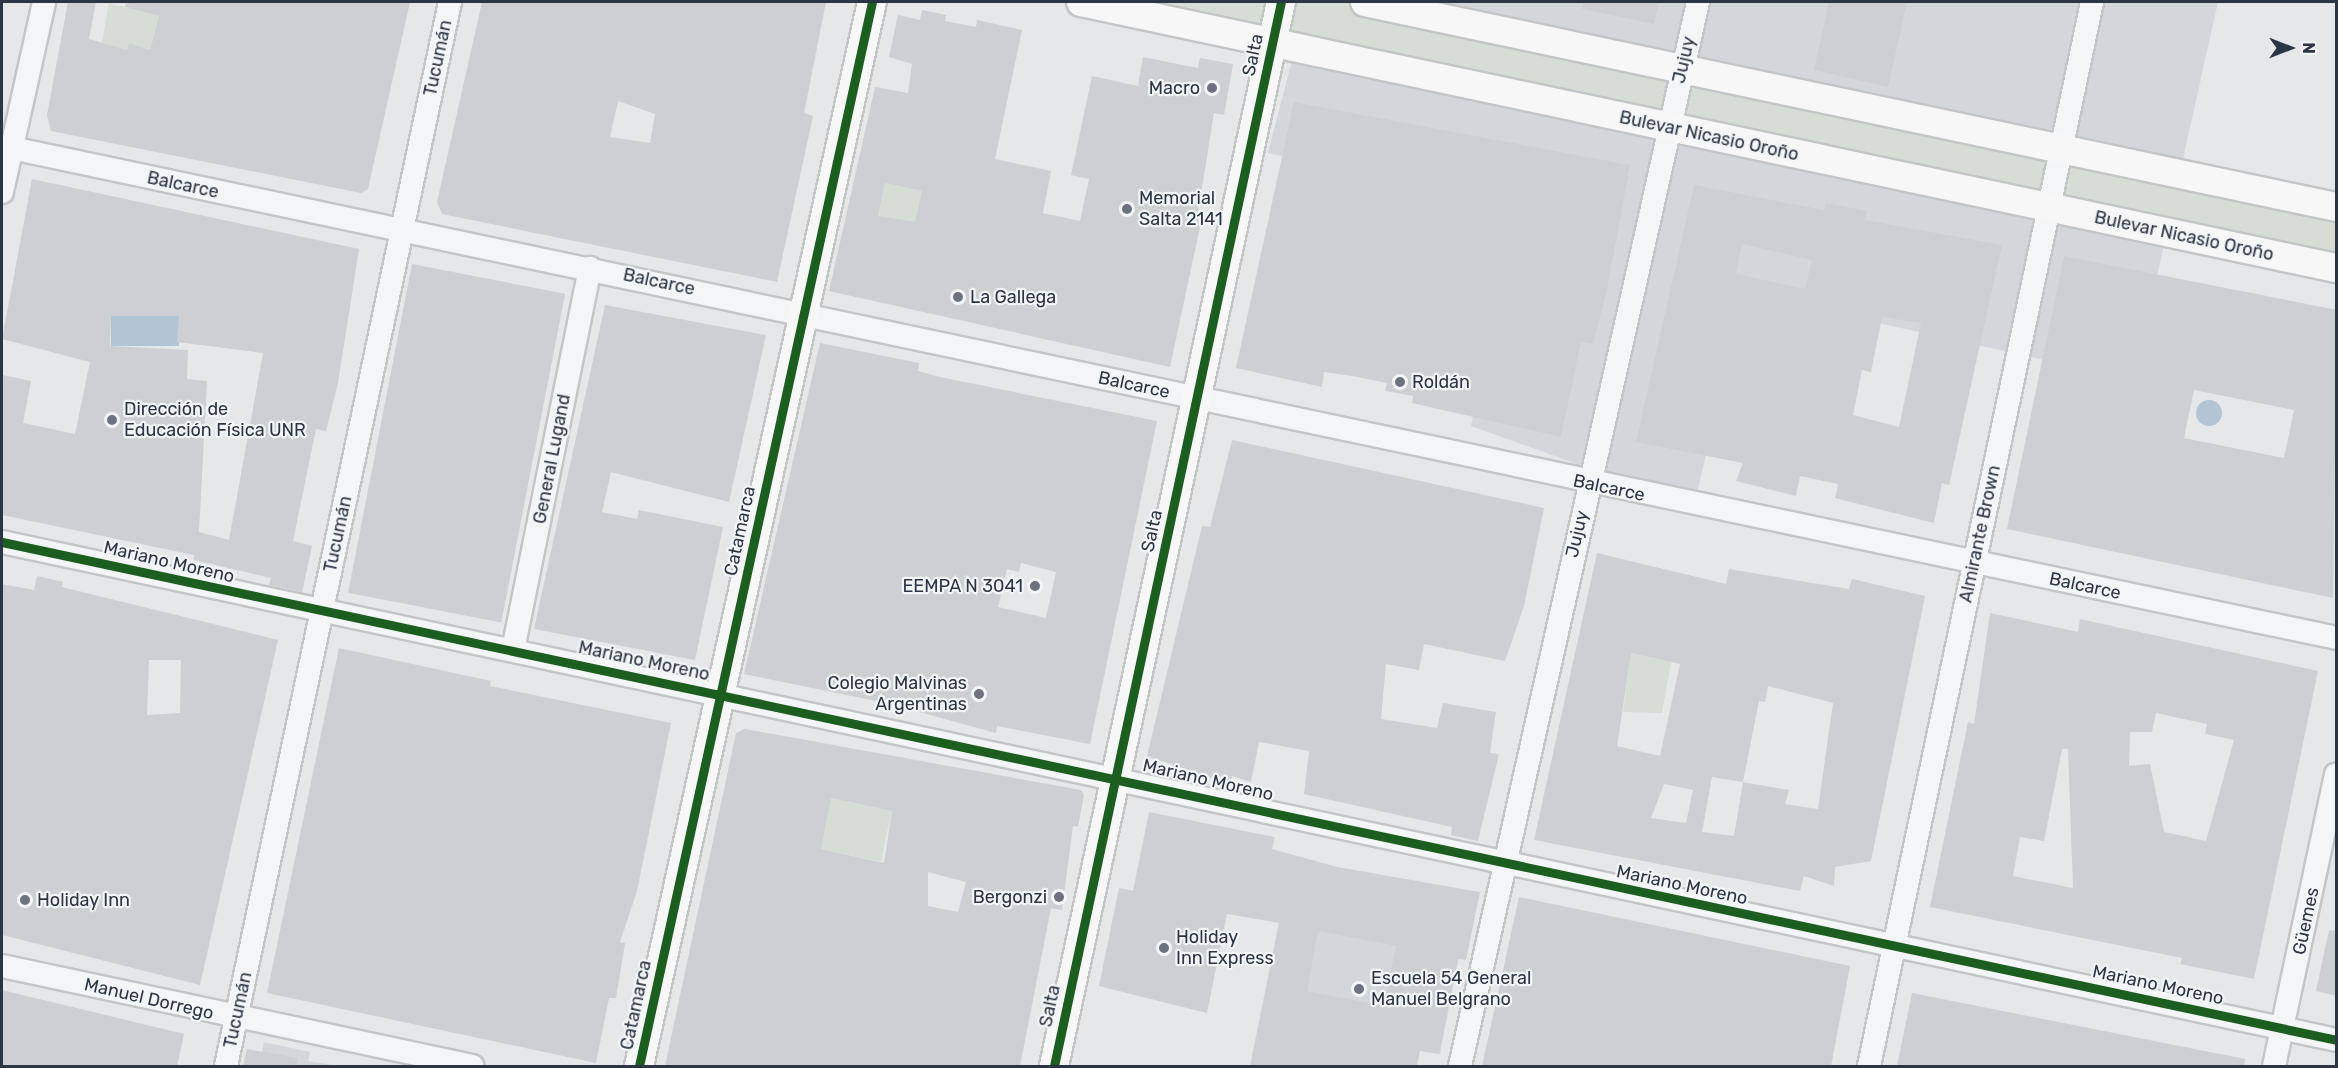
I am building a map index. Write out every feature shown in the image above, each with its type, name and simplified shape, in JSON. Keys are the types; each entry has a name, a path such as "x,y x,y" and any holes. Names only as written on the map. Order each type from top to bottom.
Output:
{"main road":[{"name":"Catamarca","path":"639,1066 872,2"},
{"name":"Bulevar Nicasio Oroño","path":"1081,2 1273,40 1669,128 2337,268"},
{"name":"Salta","path":"1054,1066 1281,2"},
{"path":"1365,2 2337,207"}],"street":[{"path":"2,192 6,147 44,2"},
{"name":"Tucumán","path":"226,1066 450,2"},
{"name":"Jujuy","path":"1460,1066 1502,865 1698,2"},
{"name":"Almirante Brown","path":"1869,1066 2091,2"},
{"name":"Balcarce","path":"6,147 402,232 804,312 1588,484 2337,638"},
{"name":"General Lugand","path":"513,650 590,268"},
{"name":"Mariano Moreno","path":"2,542 321,613 513,650 1117,776 1502,865 1894,945 2337,1040"},
{"name":"Güemes","path":"2274,1066 2337,776"},
{"name":"Manuel Dorrego","path":"2,966 236,1018 473,1066"}],"shaded area":[{"path":"1081,2 1365,2 2336,207 2336,268"},
{"path":"1307,2 2218,2 2134,380 1744,293 1694,506 1471,426 1515,202 1268,153"},
{"path":"109,3 159,16 150,50 129,43 126,57 102,43"},
{"path":"885,183 922,191 915,224 878,216"},
{"path":"1631,653 1671,662 1662,713 1623,712"},
{"path":"831,798 892,811 881,862 820,849"},
{"name":"Escuela 54 General Manuel Belgrano","path":"1279,923 1459,958 1440,1054 1260,1019"},
{"path":"264,1042 310,1052 308,1061 339,1066 260,1066"}],"water":[{"path":"111,316 179,316 179,346 111,346"},
{"path":"2209,400 2218,404 2222,413 2218,422 2209,426 2200,422 2196,413 2200,404"}],"building":[{"path":"68,2 96,2 89,39 127,50 129,43 150,50 159,16 125,7 126,2 410,2 368,189 361,193 51,131 47,115"},
{"path":"482,2 826,2 804,113 813,116 777,282 442,214 437,202","holes":["618,101 655,114 650,143 610,137"]},
{"path":"1583,2 1659,2 1654,24 1582,9"},
{"path":"1829,2 1907,2 1888,87 1814,70"},
{"path":"922,10 946,15 945,21 976,27 977,20 1022,30 995,159 1051,171 1043,213 1080,221 1089,179 1071,175 1092,76 1138,86 1143,57 1198,68 1200,58 1233,64 1224,115 1214,113 1198,212 1203,213 1170,367 829,291 875,87 908,93 912,64 889,57 898,15 920,20","holes":["885,183 922,191 915,222 878,216"]},
{"path":"1294,102 1630,165 1607,290 1593,344 1581,342 1561,437 1412,403 1413,396 1385,391 1387,383 1324,372 1322,387 1236,368"},
{"path":"32,179 359,249 338,383 326,431 316,429 293,541 312,546 302,592 269,585 271,578 194,560 194,555 2,515 2,375 31,381 23,423 75,434 90,362 2,339","holes":["111,316 179,316 177,342 263,353 229,540 199,532 207,381 187,379 188,350 110,346"]},
{"path":"1694,185 1824,210 1826,203 1867,211 1865,220 2002,245 1949,485 1942,483 1934,523 1835,498 1838,484 1800,476 1796,496 1736,481 1743,463 1636,442","holes":["1742,244 1812,260 1805,289 1736,274","1882,317 1921,323 1899,427 1853,415 1862,370 1871,372"]},
{"path":"2064,256 2337,310 2333,598 2007,529","holes":["2194,390 2294,410 2284,458 2184,438"]},
{"path":"412,264 565,294 501,623 348,593"},
{"path":"605,305 766,335 729,502 611,472 602,512 637,519 639,510 723,527 695,660 534,629"},
{"path":"820,343 919,363 918,371 940,377 1157,421 1090,744 997,726 996,733 886,703 744,674","holes":["1021,563 1056,572 1046,618 998,607 1007,569 1019,572"]},
{"path":"1232,440 1544,508 1524,606 1505,661 1424,644 1419,670 1386,664 1381,719 1437,728 1443,703 1496,712 1490,753 1499,754 1478,841 1451,835 1452,827 1304,794 1309,751 1259,742 1251,782 1232,776 1230,784 1147,756 1202,526 1210,527"},
{"path":"1597,553 1726,584 1729,569 1849,589 1852,579 1925,596 1871,861 1835,867 1834,886 1804,876 1800,891 1534,840","holes":["1631,653 1680,664 1660,756 1617,746","1768,686 1833,703 1818,809 1785,804 1789,790 1743,782 1759,701 1765,702","1712,777 1743,782 1734,836 1702,832","1664,784 1693,790 1686,823 1651,818"]},
{"path":"37,576 63,582 62,587 278,640 200,985 2,935 2,584 34,590","holes":["149,660 181,660 180,713 147,715"]},
{"path":"1990,613 2078,632 2080,619 2318,671 2254,979 2180,964 2182,958 1930,907 1968,722 1974,724","holes":["2156,713 2207,724 2205,734 2234,740 2206,841 2164,832 2150,764 2129,766 2130,732 2152,732","2062,749 2068,749 2073,888 2013,876 2020,837 2044,841"]},
{"path":"339,648 491,681 490,686 671,723 637,891 620,942 625,943 616,998 609,998 596,1063 267,993"},
{"path":"745,729 1081,790 1084,795 1078,827 1073,826 1062,910 1051,908 1020,1066 665,1066 736,733","holes":["831,798 892,811 884,863 821,849","928,872 966,882 958,912 928,906"]},
{"path":"1149,812 1275,837 1272,849 1337,867 1480,892 1466,960 1458,959 1439,1054 1420,1051 1417,1066 1250,1066 1279,923 1227,914 1207,1013 1099,986 1119,888 1133,891","holes":["1318,931 1396,946 1384,1006 1307,991"]},
{"path":"1519,897 1850,966 1831,1066 1482,1066"},
{"path":"2329,930 2337,931 2337,996 2316,991"},
{"path":"2,990 184,1034 177,1066 2,1066"},
{"path":"1912,993 2245,1059 2244,1066 1897,1066"},
{"path":"247,1049 298,1058 297,1066 243,1066"}],"cycle path":[{"path":"639,1066 872,2"},
{"path":"1054,1066 1281,2"},
{"path":"2,542 2336,1040"}],"place":[{"name":"Macro","path":"1212,88"},
{"name":"Memorial Salta 2141","path":"1127,209"},
{"name":"La Gallega","path":"958,297"},
{"name":"Roldán","path":"1400,382"},
{"name":"Dirección de Educación Física UNR","path":"112,420"},
{"name":"EEMPA N 3041","path":"1035,586"},
{"name":"Colegio Malvinas Argentinas","path":"979,694"},
{"name":"Bergonzi","path":"1059,897"},
{"name":"Holiday Inn","path":"25,900"},
{"name":"Holiday Inn Express","path":"1164,948"},
{"name":"Escuela 54 General Manuel Belgrano","path":"1359,989"}]}
